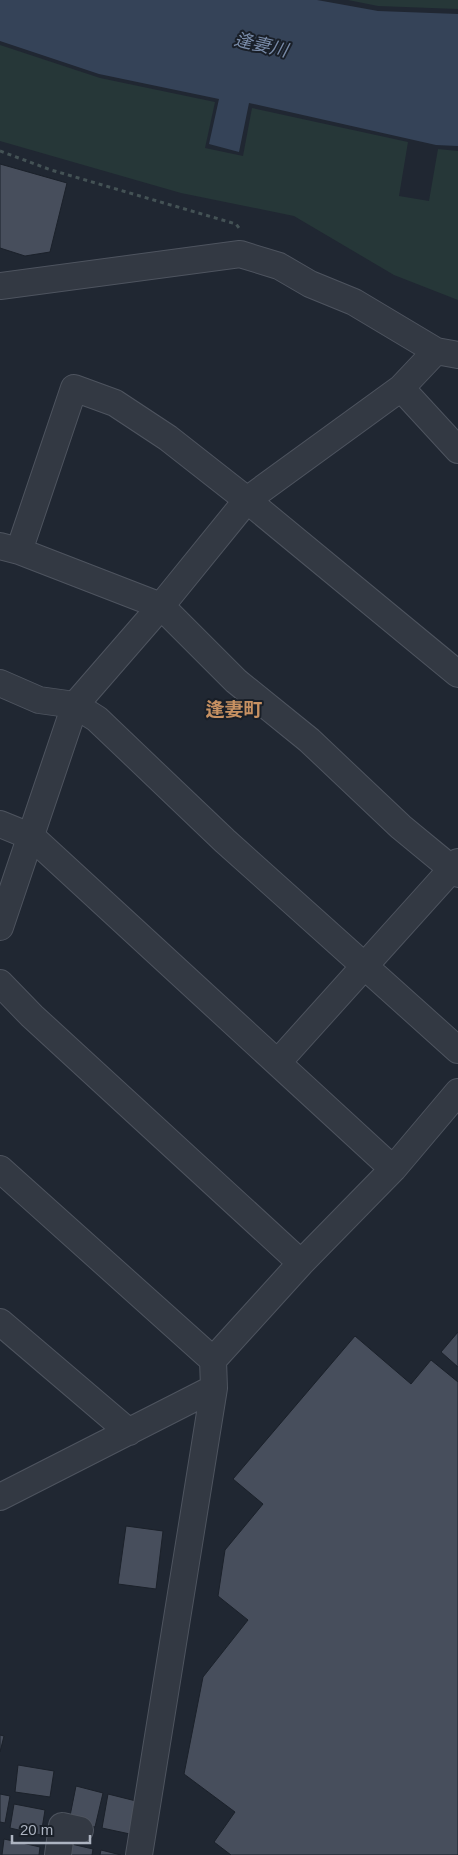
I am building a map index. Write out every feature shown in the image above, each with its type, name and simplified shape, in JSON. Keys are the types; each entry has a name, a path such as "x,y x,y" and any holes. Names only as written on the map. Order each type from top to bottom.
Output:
{"street":[{"path":"0,286 240,254 279,266 310,284 354,302 447,353 247,500 161,606 75,705 32,837 0,927"},
{"path":"279,1061 456,868 401,827 308,740 236,681 161,606 9,549 74,388 114,403 168,438 247,500 458,674"},
{"path":"401,388 458,450"},
{"path":"0,683 39,700 75,705 97,719 225,841 458,1050"},
{"path":"0,824 32,837 279,1061 394,1169"},
{"path":"0,984 32,1016 301,1263"},
{"path":"140,1855 214,1388 213,1360 301,1263 394,1169 458,1092"},
{"path":"0,1169 213,1360"},
{"path":"0,1322 130,1432"},
{"path":"0,1497 214,1388"},
{"path":"58,1855 62,1826 80,1830"}],"path":[{"path":"0,152 51,170 236,224 243,231"}],"shaded area":[{"path":"348,0 458,0 458,9 378,6"},
{"path":"0,45 100,78 215,102 205,148 243,156 252,108 408,142 399,196 429,201 438,149 458,151 458,300 394,275 294,216 181,193 0,141"}],"water":[{"name":"逢妻川","path":"0,0 317,0 378,11 458,14 458,146 436,145 249,103 239,152 209,144 219,99 99,74 0,41"}],"building":[{"path":"0,164 67,183 50,252 25,256 0,248"},
{"path":"458,1332 458,1367 441,1352"},
{"path":"355,1336 411,1384 431,1360 458,1382 458,1855 231,1855 214,1842 235,1812 184,1774 203,1677 248,1620 218,1596 225,1550 263,1504 233,1479"},
{"path":"126,1526 163,1531 156,1589 118,1584"},
{"path":"0,1735 4,1736 0,1752"},
{"path":"18,1765 54,1771 50,1797 15,1792"},
{"path":"76,1786 103,1793 95,1827 69,1821"},
{"path":"0,1794 10,1796 5,1823 0,1822"},
{"path":"108,1794 136,1801 130,1834 102,1828"},
{"path":"14,1804 45,1810 41,1835 10,1828"},
{"path":"4,1839 40,1847 39,1855 2,1855"},
{"path":"67,1843 93,1849 92,1855 65,1855"},
{"path":"101,1850 121,1855 100,1855"}],"district":[{"name":"逢妻町","path":"234,709"}]}
